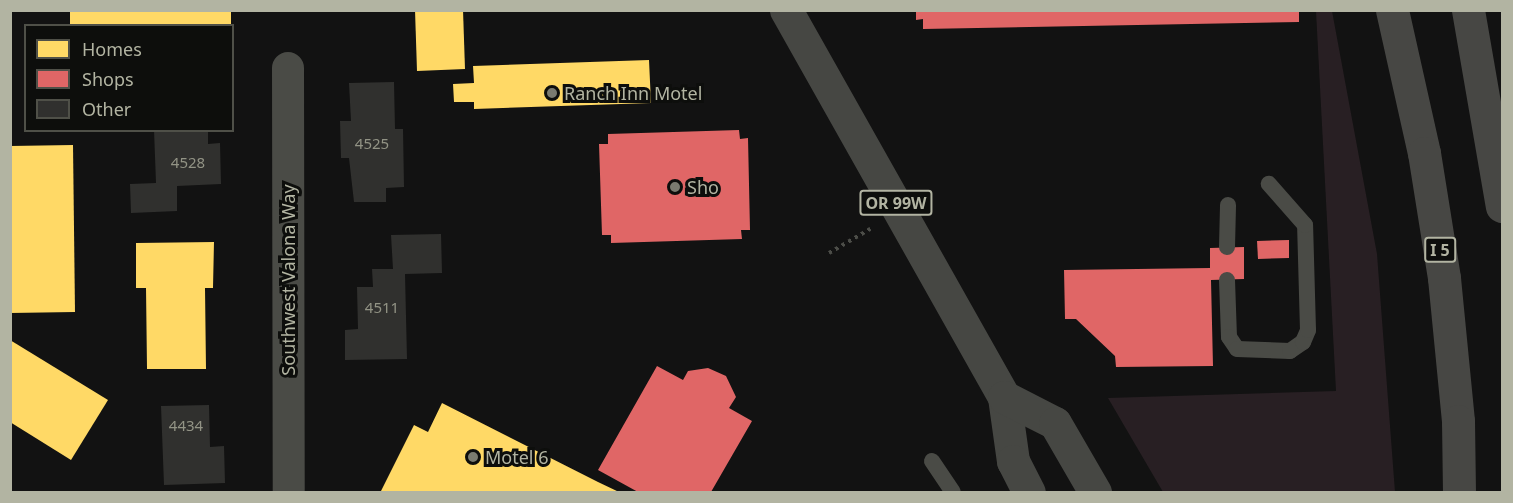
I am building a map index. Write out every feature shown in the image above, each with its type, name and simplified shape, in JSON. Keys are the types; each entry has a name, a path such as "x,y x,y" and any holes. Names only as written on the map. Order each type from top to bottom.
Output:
{"highway":[{"name":"I 5","path":"1392,10 1424,153 1444,278 1458,422 1459,492"},
{"path":"1468,10 1503,206"}],"main road":[{"name":"OR 99W","path":"786,10 1004,397 1013,461 1029,492"},
{"path":"1004,397 1055,423 1095,492"}],"street":[{"name":"Southwest Valona Way","path":"288,68 289,492"}],"lane":[{"path":"1227,280 1229,337 1237,349 1290,351 1303,342 1308,330 1305,225 1269,184"},
{"path":"1227,247 1228,205"},
{"path":"932,461 953,492"}],"path":[{"path":"829,254 900,210"}],"shaded area":[{"path":"1316,11 1332,11 1377,254 1395,492 1163,492 1108,398 1336,391"}],"building: Homes":[{"path":"231,10 231,24 70,24 70,11"},
{"path":"415,10 463,10 465,69 417,71"},
{"name":"Ranch Inn Motel","path":"649,60 651,103 474,109 474,102 454,102 453,84 474,83 473,66"},
{"path":"73,145 75,312 10,313 10,146"},
{"path":"214,242 213,288 205,288 206,369 147,369 146,288 136,288 136,243"},
{"path":"10,340 108,400 71,460 10,422"},
{"name":"Motel 6","path":"442,403 619,492 381,491 414,425 428,432"}],"building: Shops":[{"path":"916,10 1299,10 1299,22 923,29 923,19 916,20"},
{"name":"Sho","path":"739,130 740,139 748,138 750,230 741,230 742,239 611,243 611,235 602,235 599,144 608,144 608,134"},
{"path":"1289,240 1289,258 1258,259 1257,241"},
{"path":"1244,247 1244,279 1211,280 1213,366 1116,367 1115,356 1076,319 1065,319 1064,270 1210,268 1210,248"},
{"path":"657,366 683,380 688,371 708,368 726,376 736,397 729,408 752,421 711,492 638,492 598,470"}],"building: Other":[{"path":"394,82 395,129 403,129 404,187 386,188 386,202 354,202 349,158 341,158 340,121 351,121 349,83"},
{"path":"154,132 208,132 208,144 220,143 221,184 177,186 177,211 131,213 130,184 156,183"},
{"path":"441,234 442,273 405,274 407,359 345,360 345,330 358,329 357,287 373,287 372,269 393,269 391,235"},
{"path":"209,405 210,447 224,446 225,483 164,485 161,406"}],"place":[{"name":"Ranch Inn Motel","path":"552,93"},
{"name":"Sho","path":"675,187"},
{"name":"Motel 6","path":"473,457"}]}
